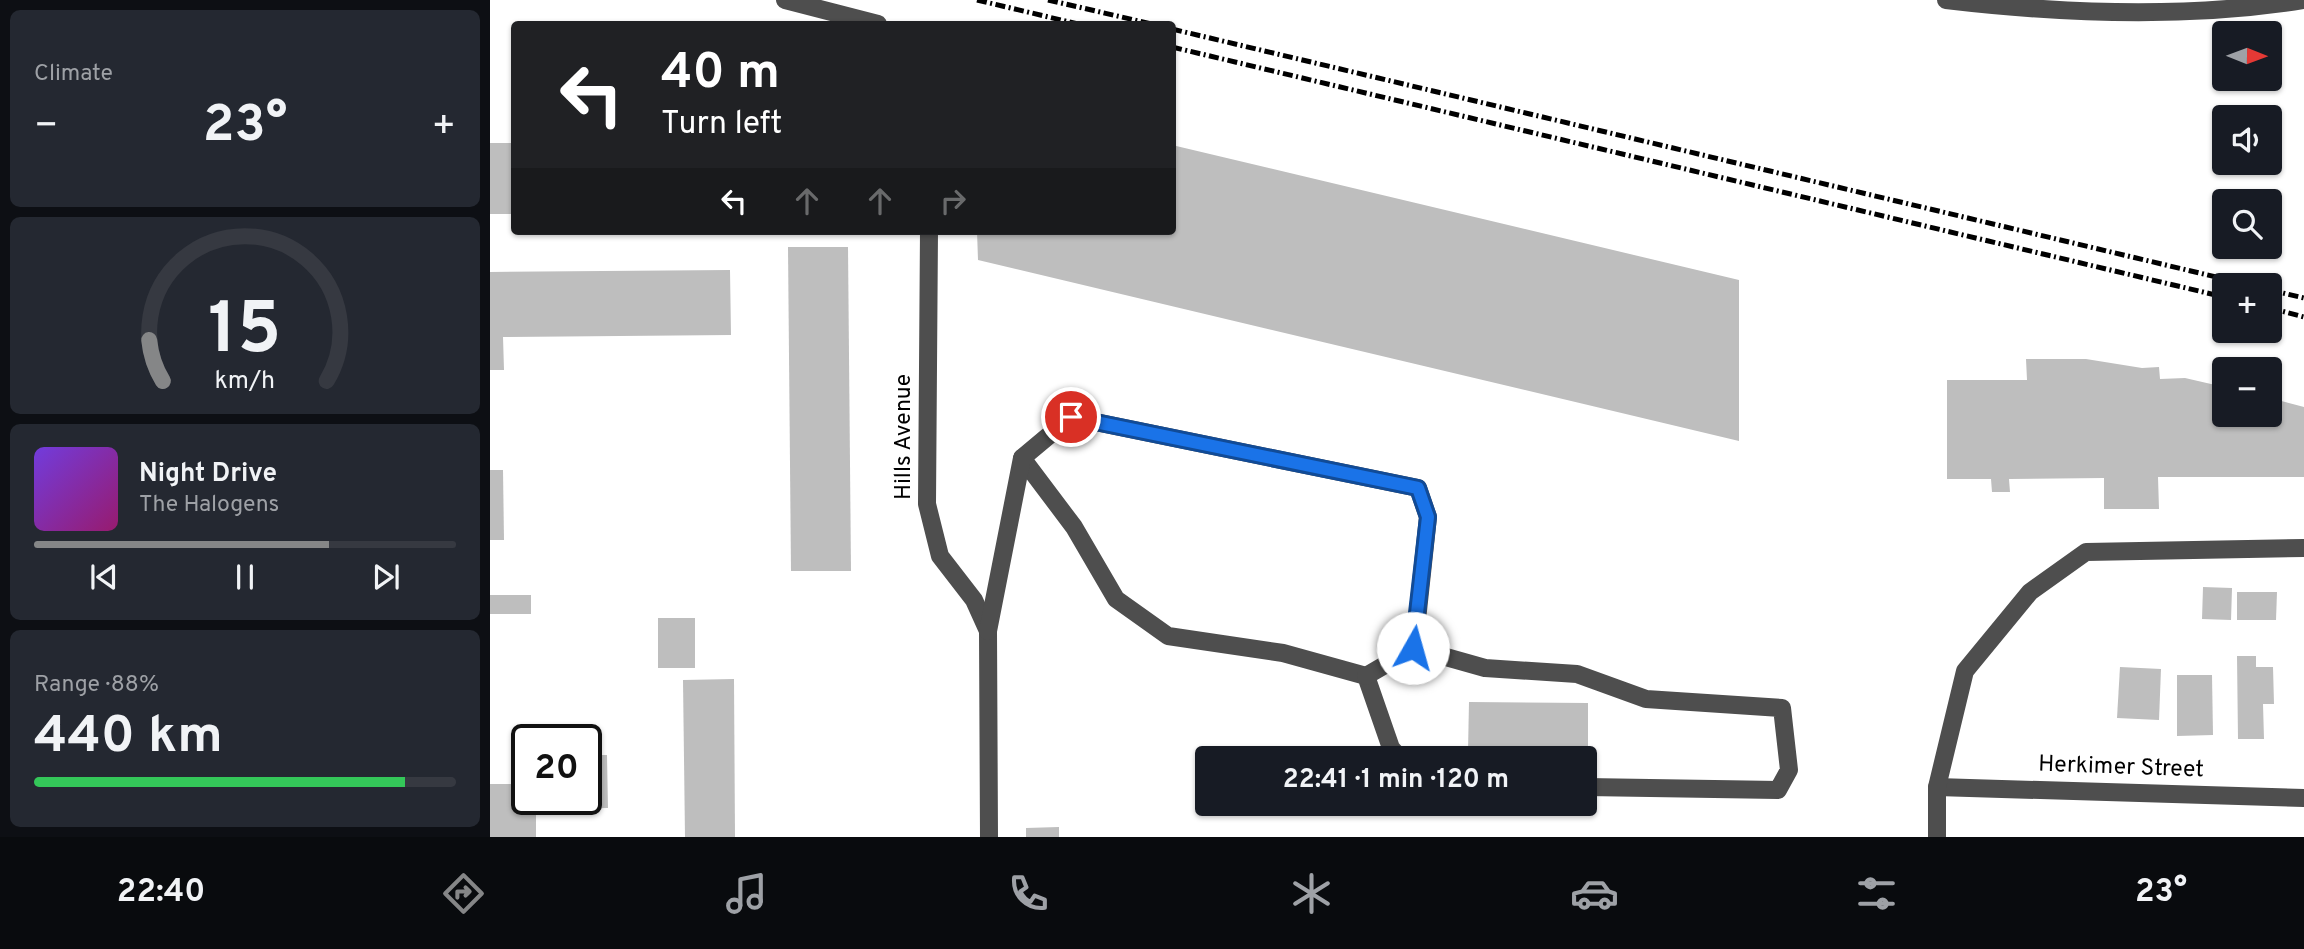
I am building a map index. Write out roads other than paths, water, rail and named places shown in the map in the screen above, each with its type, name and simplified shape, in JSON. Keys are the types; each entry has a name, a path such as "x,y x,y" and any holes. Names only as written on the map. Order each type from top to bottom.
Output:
{"street":[{"path":"785,0 866,21"},
{"path":"1946,0 2038,11 2154,11 2267,6 2304,0"},
{"name":"Hills Avenue","path":"929,235 926,504 940,556 974,600 988,631 989,837"},
{"path":"988,631 1022,458 1071,417 1418,488 1428,517 1413,648"},
{"path":"1022,458 1074,527 1115,599 1168,636 1283,653 1366,676 1413,648 1485,668 1577,674 1646,699 1782,708 1789,770 1778,790 1597,787"},
{"path":"1937,837 1937,787 1965,671 2030,592 2086,552 2304,548"},
{"path":"1366,676 1390,746"},
{"name":"Herkimer Street","path":"1937,787 2304,798"}],"railway":[{"path":"977,0 1065,21"},
{"path":"1048,0 1139,21"},
{"path":"1176,30 2212,276"},
{"path":"1176,48 2212,294"},
{"path":"2282,293 2304,298"},
{"path":"2282,311 2304,317"}]}
